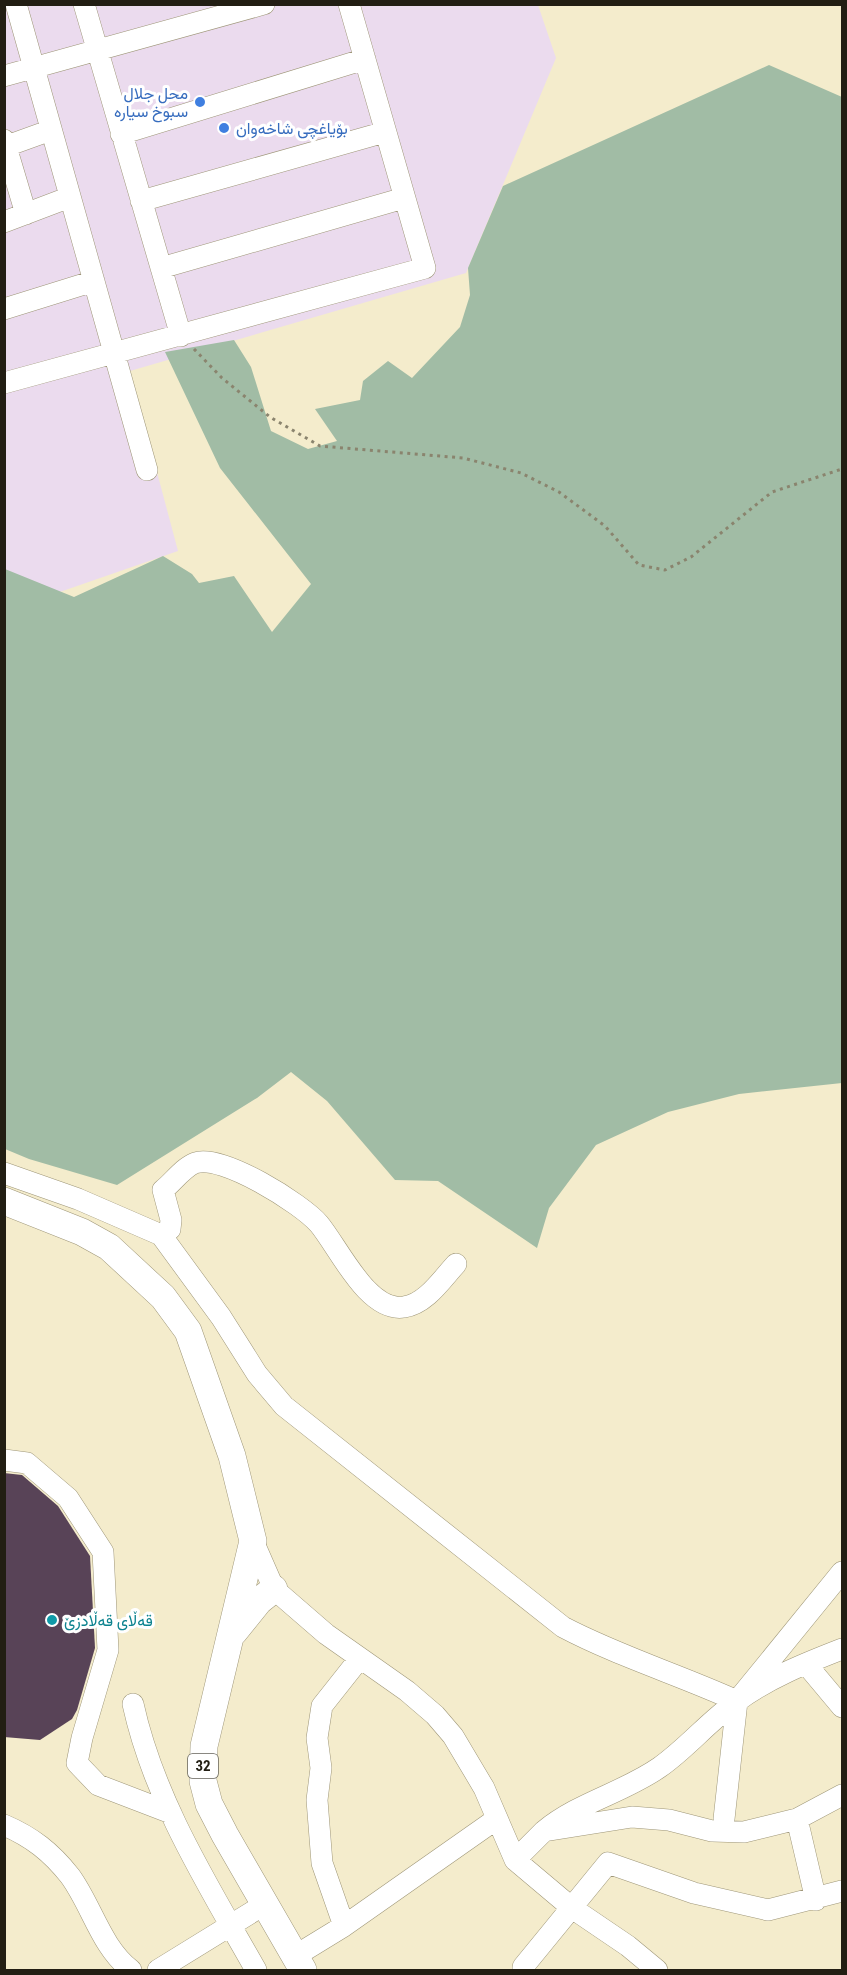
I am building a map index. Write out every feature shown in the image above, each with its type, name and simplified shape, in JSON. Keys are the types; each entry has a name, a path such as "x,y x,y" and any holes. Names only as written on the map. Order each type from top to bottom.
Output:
{"main road":[{"name":"32","path":"4,1201 82,1232 109,1247 163,1298 188,1331 231,1456 253,1541 204,1746 203,1781 209,1804 299,1963"},
{"path":"230,1638 259,1600 274,1589"}],"street":[{"path":"16,4 147,470"},
{"path":"84,4 181,336"},
{"path":"4,76 264,4"},
{"path":"4,383 424,268 349,4"},
{"path":"121,134 365,59"},
{"path":"26,214 5,144 51,130"},
{"path":"141,201 386,132"},
{"path":"4,222 70,197"},
{"path":"161,268 405,198"},
{"path":"4,309 94,281"},
{"path":"161,1235 170,1229 168,1186 194,1163 216,1163 259,1181 318,1222 362,1285 387,1306 404,1307 422,1300 456,1263"},
{"path":"4,1173 78,1199 148,1232 161,1235 221,1317 257,1374 284,1406 563,1627 596,1644 648,1662 737,1701"},
{"path":"4,1460 27,1463 68,1497 103,1552 108,1650 82,1738 78,1763 98,1785 171,1813"},
{"path":"253,1541 274,1589 326,1635 407,1691 447,1729 466,1755 484,1788 495,1820 515,1860 572,1908 628,1946 657,1971"},
{"path":"515,1860 562,1816 636,1782 659,1767 737,1701 843,1572"},
{"path":"737,1701 806,1664 843,1649"},
{"path":"344,1926 322,1863 317,1800 321,1768 317,1738 322,1706 360,1658"},
{"path":"806,1664 843,1707"},
{"path":"724,1819 737,1701"},
{"path":"133,1704 151,1771 171,1813 256,1971"},
{"path":"544,1831 632,1817 669,1820 712,1831 744,1832 797,1819 843,1795"},
{"path":"797,1819 816,1900"},
{"path":"299,1963 344,1926 495,1820"},
{"path":"4,1825 32,1837 70,1877 98,1927 130,1971"},
{"path":"523,1971 523,1967 608,1863 694,1893 768,1910 816,1900 843,1891"},
{"path":"158,1971 265,1904"}],"path":[{"path":"181,336 222,378 270,417 320,446 463,458 521,472 559,492 605,526 639,565 665,570 691,557 772,492 843,469"}],"shaded area":[{"path":"4,5 538,5 556,58 466,273 130,371 178,551 5,611"}],"green space":[{"path":"769,65 842,97 842,1083 739,1094 668,1112 596,1145 549,1208 537,1248 438,1181 395,1180 327,1101 291,1072 257,1098 117,1185 29,1159 5,1149 5,569 74,597 163,556 192,574 199,583 234,576 272,632 311,584 220,468 165,352 234,340 251,367 271,431 308,449 337,441 315,409 360,400 363,381 388,361 412,378 460,327 470,295 468,268 503,186"}],"building":[{"name":"قەڵای قەڵادزێ","path":"4,1473 22,1475 58,1506 90,1556 95,1648 77,1710 72,1719 40,1740 4,1737"}],"place":[{"name":"محل جلال سبوخ سیارە","path":"200,102"},
{"name":"بۆیاغچی شاخەوان","path":"224,128"},
{"name":"قەڵای قەڵادزێ","path":"52,1620"}]}
